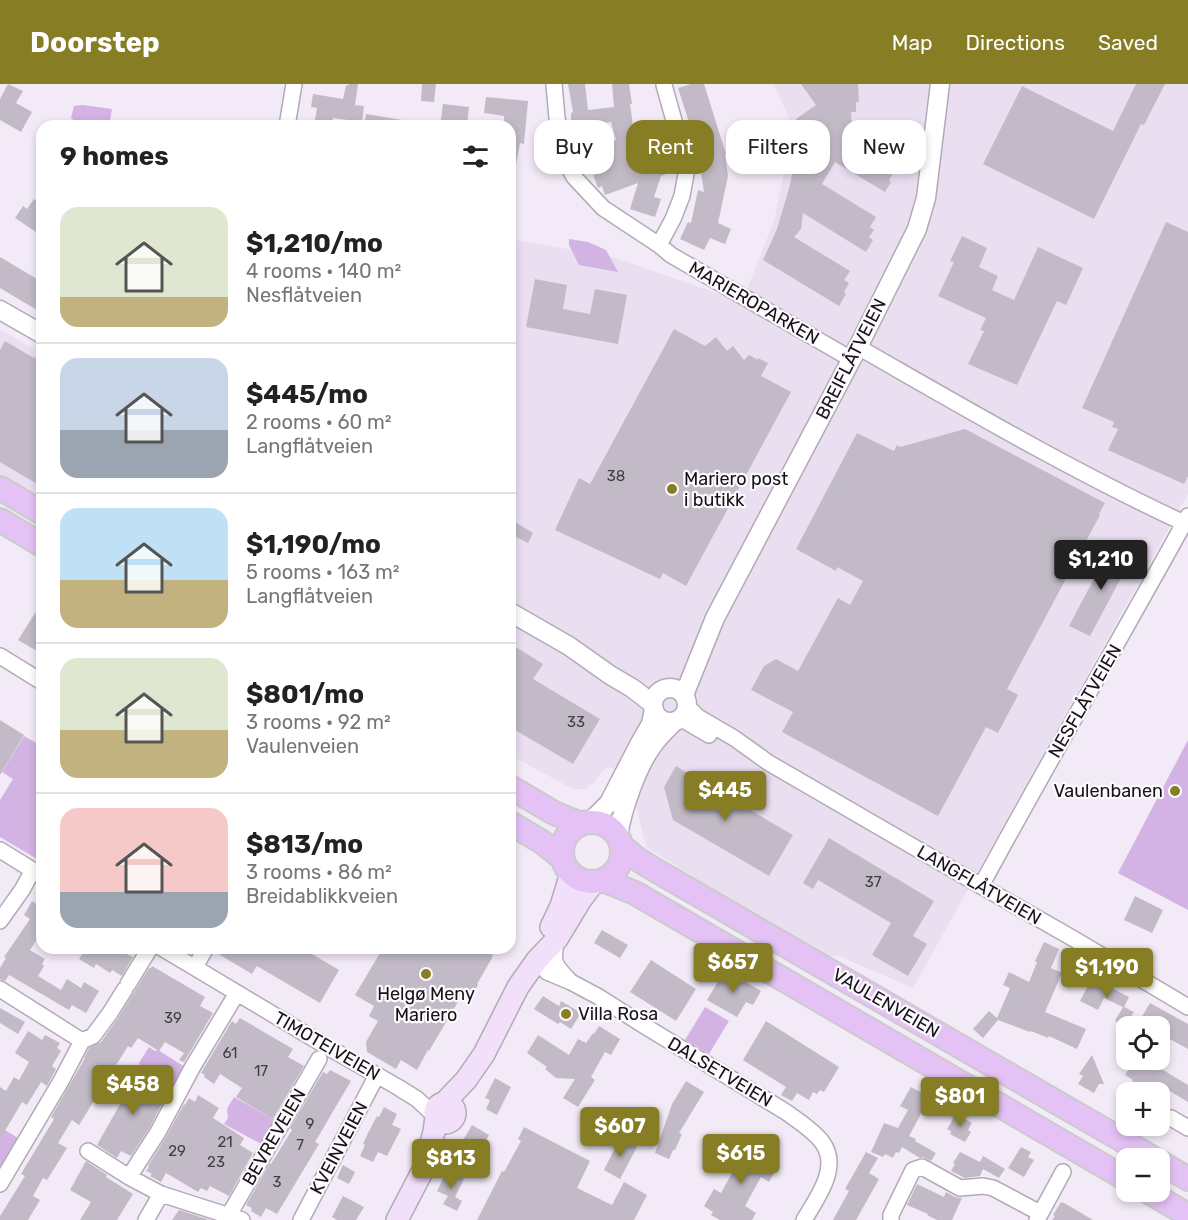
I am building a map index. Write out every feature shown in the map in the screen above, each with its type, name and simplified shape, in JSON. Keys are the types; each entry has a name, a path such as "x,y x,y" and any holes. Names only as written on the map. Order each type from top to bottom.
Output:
{"main road":[{"path":"0,488 36,509"},
{"path":"0,520 36,541"},
{"path":"397,1220 423,1170 434,1132 444,1112 474,1084 484,1054 518,987 537,960 557,939 584,894 599,881 612,874 621,860 620,841 606,825 586,823 554,813 516,791"},
{"path":"537,960 561,906 567,866 563,848 566,837 570,832 586,823"},
{"path":"516,827 542,842 579,879 599,881"},
{"name":"VAULENVEIEN","path":"620,841 636,858 650,867 1136,1148"},
{"name":"VAULENVEIEN","path":"599,881 635,893 1116,1173"},
{"path":"1170,1168 1188,1179"},
{"path":"1166,1202 1188,1215"}],"street":[{"path":"288,120 294,84"},
{"name":"MARIEROPARKEN","path":"554,84 563,149 573,177 603,208 671,255 1149,507 1186,520"},
{"name":"BREIFLÅTVEIEN","path":"620,841 623,811 641,765 670,704 917,230 926,198 940,84"},
{"path":"658,245 673,219 682,196 686,174 685,160 664,86"},
{"path":"0,310 36,331"},
{"name":"NESFLÅTVEIEN","path":"981,886 1186,520"},
{"name":"LANGFLÅTVEIEN","path":"516,615 636,681 729,746 769,763 1188,1007"},
{"path":"0,656 36,678"},
{"name":"BREIFLÅTVEIEN","path":"586,823 606,807 651,724 670,704"},
{"path":"0,850 36,872"},
{"path":"0,921 22,890 36,875"},
{"name":"DALSETVEIEN","path":"557,939 553,957 559,970 571,982"},
{"path":"0,1184 82,1041 93,1036 146,954"},
{"name":"TIMOTEIVEIEN","path":"172,954 417,1099 444,1112"},
{"path":"195,967 203,954"},
{"name":"DALSETVEIEN","path":"537,960 547,972 599,997 786,1112 823,1143 829,1160 829,1173 825,1185 804,1220"},
{"path":"0,989 82,1041"},
{"path":"129,1177 158,1132 192,1068 237,993"},
{"name":"BEVREVEIEN","path":"88,1150 129,1177 161,1194 236,1218 319,1059"},
{"name":"KVEINVEIEN","path":"301,1220 377,1075"},
{"path":"1171,1118 1188,1128"},
{"path":"891,1220 891,1215 913,1170 922,1167 960,1188 982,1186 993,1188 1038,1217 1063,1172"},
{"path":"146,1220 161,1194"}],"shaded area":[{"path":"774,84 1188,84 1188,494 913,988 839,956 826,956 761,919 646,847 636,805 613,768 606,768 595,782 585,789 573,789 516,758 516,240 613,257 742,302 774,221 784,174 830,174 830,120 790,120"},
{"path":"74,106 112,109 110,120 74,120 71,118"},
{"path":"569,239 588,242 606,250 618,272 579,265 569,245"},
{"path":"0,329 36,350 36,497 0,476"},
{"path":"24,736 36,743 36,858 0,837 0,800 13,779 2,772"},
{"name":"Vaulenbanen","path":"1188,740 1188,910 1118,873"},
{"path":"705,1007 729,1021 709,1054 685,1040"},
{"path":"149,1047 185,1067 178,1086 169,1082 172,1076 167,1073 163,1078 140,1065"},
{"path":"234,1097 275,1120 265,1146 224,1124 228,1118 227,1109"},
{"path":"0,1127 18,1138 0,1169"}],"building":[{"path":"8,84 23,91 16,103 32,112 21,132 0,120 0,99"},
{"path":"358,84 355,105 364,106 362,120 333,118 332,120 315,120 317,108 311,107 313,94 343,99 346,86"},
{"path":"422,84 436,84 434,102 421,101"},
{"path":"568,84 585,84 588,110 614,107 612,84 629,84 632,120 626,120 626,174 666,174 661,176 654,197 661,199 655,217 630,209 638,183 605,195 602,186 598,188 593,175 614,174 614,141 616,140 614,120 571,120 573,112"},
{"path":"691,84 704,84 726,154 726,174 728,176 718,223 731,229 725,244 710,238 704,250 680,239 688,222 691,223 698,190 704,192 701,174 714,174 714,120 688,120 678,88"},
{"path":"801,84 858,84 859,102 856,102 856,112 851,112 851,120 842,120 842,166 835,162 830,170 830,120 796,120 816,105"},
{"path":"1136,84 1165,84 1144,125 1141,124 1094,219 983,164 1022,86 1113,131"},
{"path":"486,97 528,101 524,144 520,143 516,165 516,120 504,120 504,116 484,113"},
{"path":"443,104 469,107 468,120 441,120"},
{"path":"366,114 402,120 365,120"},
{"path":"792,174 828,174 822,184 876,217 870,227 874,230 869,237 873,240 866,252 803,213 801,229 794,237 850,271 844,280 849,283 844,292 846,294 839,306 763,260 777,229"},
{"path":"855,174 893,174 885,192"},
{"path":"34,199 36,200 36,232 15,218 23,206 27,209"},
{"path":"1166,222 1188,232 1188,476 1184,484 1108,450 1118,429 1112,427 1114,422 1082,408"},
{"path":"962,236 987,248 979,267 998,276 992,290 1014,300 1038,247 1083,268 1066,305 1057,301 1017,385 968,364 984,331 980,330 986,318 938,296 954,262 950,261"},
{"path":"0,257 36,278 36,309 0,288"},
{"path":"535,279 567,285 563,309 590,314 595,289 627,295 618,344 526,327"},
{"path":"674,329 705,346 716,337 727,351 733,346 744,360 749,355 768,363 761,376 791,392 686,586 663,573 660,579 555,530 579,478 590,484"},
{"path":"5,341 36,358 36,483 0,462 0,350"},
{"path":"965,429 1105,503 1007,689 1018,695 998,733 986,727 938,816 782,732 793,712 751,690 764,666 776,659 798,671 838,598 850,605 863,581 837,567 836,571 796,549 857,433 894,451 897,445 900,447"},
{"path":"516,523 533,533 528,543 516,537"},
{"path":"1113,543 1128,551 1123,560 1129,563 1090,636 1069,626"},
{"path":"36,612 36,650 18,640"},
{"path":"516,647 543,664 533,679 600,719 573,764 516,731"},
{"path":"0,720 24,735 0,775"},
{"path":"676,766 708,785 713,783 716,790 793,835 769,876 673,820 664,787"},
{"path":"829,838 934,901 913,936 927,944 908,976 872,955 891,923 818,880 813,889 803,883"},
{"path":"1135,896 1163,910 1152,933 1124,920"},
{"path":"32,901 36,904 36,941 30,950 45,959 38,976 61,990 67,979 81,988 84,982 99,991 86,1013 72,1005 69,1010 9,975 5,981 0,979 0,968 6,958 4,957 30,919 24,915"},
{"path":"602,930 628,945 620,958 594,943"},
{"path":"1044,942 1059,949 1051,968 1062,973 1045,1012 1086,1029 1077,1049 1049,1036 1048,1038 998,1020 983,1038 973,1029 989,1011 997,1018 1010,988 1003,985 1009,972 1029,982"},
{"path":"82,954 127,954 133,957 122,976 112,970 110,973 96,964 94,968 79,959"},
{"path":"218,954 312,954 339,970 320,1003 257,966 252,974"},
{"path":"379,954 493,954 473,994 465,990 417,1070 401,1060 396,1069 367,1052 366,1042 378,1021 369,1016 374,1006 355,995"},
{"path":"651,960 696,989 676,1021 630,992"},
{"path":"152,966 205,997 200,1006 213,1013 184,1062 179,1060 184,1053 165,1042 159,1051 138,1038 131,1048 128,1046 79,1125 72,1120 58,1143 67,1148 47,1180 43,1178 33,1196 40,1200 28,1220 0,1220 0,1216 25,1176 21,1174 54,1119 51,1117 89,1048 101,1042"},
{"path":"725,970 761,991 753,1005 746,1002 737,1017 707,1000"},
{"path":"1092,978 1129,997 1124,1007 1134,1012 1131,1016 1118,1016 1123,1007 1104,998 1098,1010 1080,1001"},
{"name":"Villa Rosa","path":"543,996 559,1006 561,1001 581,1013 571,1029 534,1009"},
{"path":"1150,1003 1188,1024 1188,1049 1170,1039 1170,1016 1142,1016"},
{"path":"0,1008 25,1022 18,1034 0,1023"},
{"path":"240,1018 293,1049 288,1057 304,1066 273,1119 236,1097 242,1088 220,1074 214,1084 201,1073 232,1021 236,1024"},
{"path":"766,1021 839,1067 824,1092 820,1090 817,1094 813,1092 809,1100 797,1093 792,1101 781,1095 786,1087 743,1060"},
{"path":"599,1026 620,1039 611,1055 605,1052 591,1077 595,1080 578,1107 563,1098 575,1079 556,1078 545,1069 547,1067 527,1053 538,1035 569,1055 578,1039 586,1043"},
{"path":"28,1031 42,1040 45,1035 60,1043 57,1048 61,1051 52,1066 56,1069 47,1086 41,1082 27,1105 22,1102 0,1139 0,1087 6,1091 14,1077 19,1080 29,1062 15,1053"},
{"path":"1092,1055 1104,1084 1099,1084 1094,1093 1078,1084 1083,1076 1079,1074"},
{"path":"140,1069 161,1081 157,1088 167,1094 150,1127 131,1156 121,1151 117,1158 97,1145"},
{"path":"330,1070 351,1081 315,1142 319,1144 277,1214 266,1208 261,1217 246,1205 292,1130 290,1128 323,1072 327,1074"},
{"path":"1128,1070 1163,1070 1188,1085 1188,1102 1170,1091 1170,1082 1132,1082 1133,1080 1125,1075"},
{"path":"495,1078 511,1087 497,1115 486,1109 490,1100 485,1098"},
{"path":"686,1081 704,1092 679,1133 682,1134 669,1159 655,1153 672,1104"},
{"path":"911,1087 931,1098 926,1105 929,1107 924,1116 921,1114 909,1136 936,1153 931,1161 920,1158 902,1147 893,1158 871,1152 884,1123 898,1128 908,1110 900,1106"},
{"path":"198,1095 219,1108 213,1118 244,1138 240,1145 253,1153 229,1196 210,1186 207,1191 201,1188 198,1192 166,1173 161,1182 146,1171 184,1104 189,1098 195,1102"},
{"path":"384,1107 397,1114 392,1125 401,1129 387,1156 378,1152 373,1162 360,1156 368,1133"},
{"path":"956,1114 972,1123 968,1130 971,1132 965,1142 950,1134 951,1131 947,1129"},
{"path":"472,1125 489,1135 482,1148 479,1146 477,1150 462,1142"},
{"path":"524,1127 590,1161 577,1188 612,1205 624,1182 647,1195 634,1220 477,1220 502,1171 504,1172 521,1141 518,1139"},
{"path":"620,1138 637,1147 620,1179 604,1170"},
{"path":"739,1142 779,1164 769,1182 761,1177 745,1206 756,1213 752,1220 720,1220 711,1215 713,1212 704,1206 714,1189 721,1193 737,1164 730,1159"},
{"path":"1021,1147 1031,1152 1028,1157 1034,1160 1024,1177 1008,1168"},
{"path":"866,1152 878,1158 869,1173 879,1179 856,1220 833,1220 849,1191 845,1189"},
{"path":"960,1152 980,1162 983,1156 1005,1169 999,1178 983,1169 980,1176 965,1178 951,1171"},
{"path":"86,1161 133,1194 117,1220 80,1220 91,1202 70,1190"},
{"path":"343,1165 355,1172 349,1184 337,1178"},
{"path":"447,1171 464,1179 455,1197 462,1201 457,1211 443,1204 448,1196 437,1191"},
{"path":"917,1184 944,1197 946,1192 962,1198 952,1220 937,1220 907,1205"},
{"path":"343,1196 364,1207 356,1220 337,1220 332,1217"},
{"path":"1061,1202 1066,1204 1093,1220 1052,1220"},
{"path":"179,1210 210,1220 172,1220"}],"place":[{"name":"Mariero post i butikk","path":"672,489"},
{"name":"Vaulenbanen","path":"1175,791"},
{"name":"Helgø Meny Mariero","path":"426,974"},
{"name":"Villa Rosa","path":"566,1014"}]}
